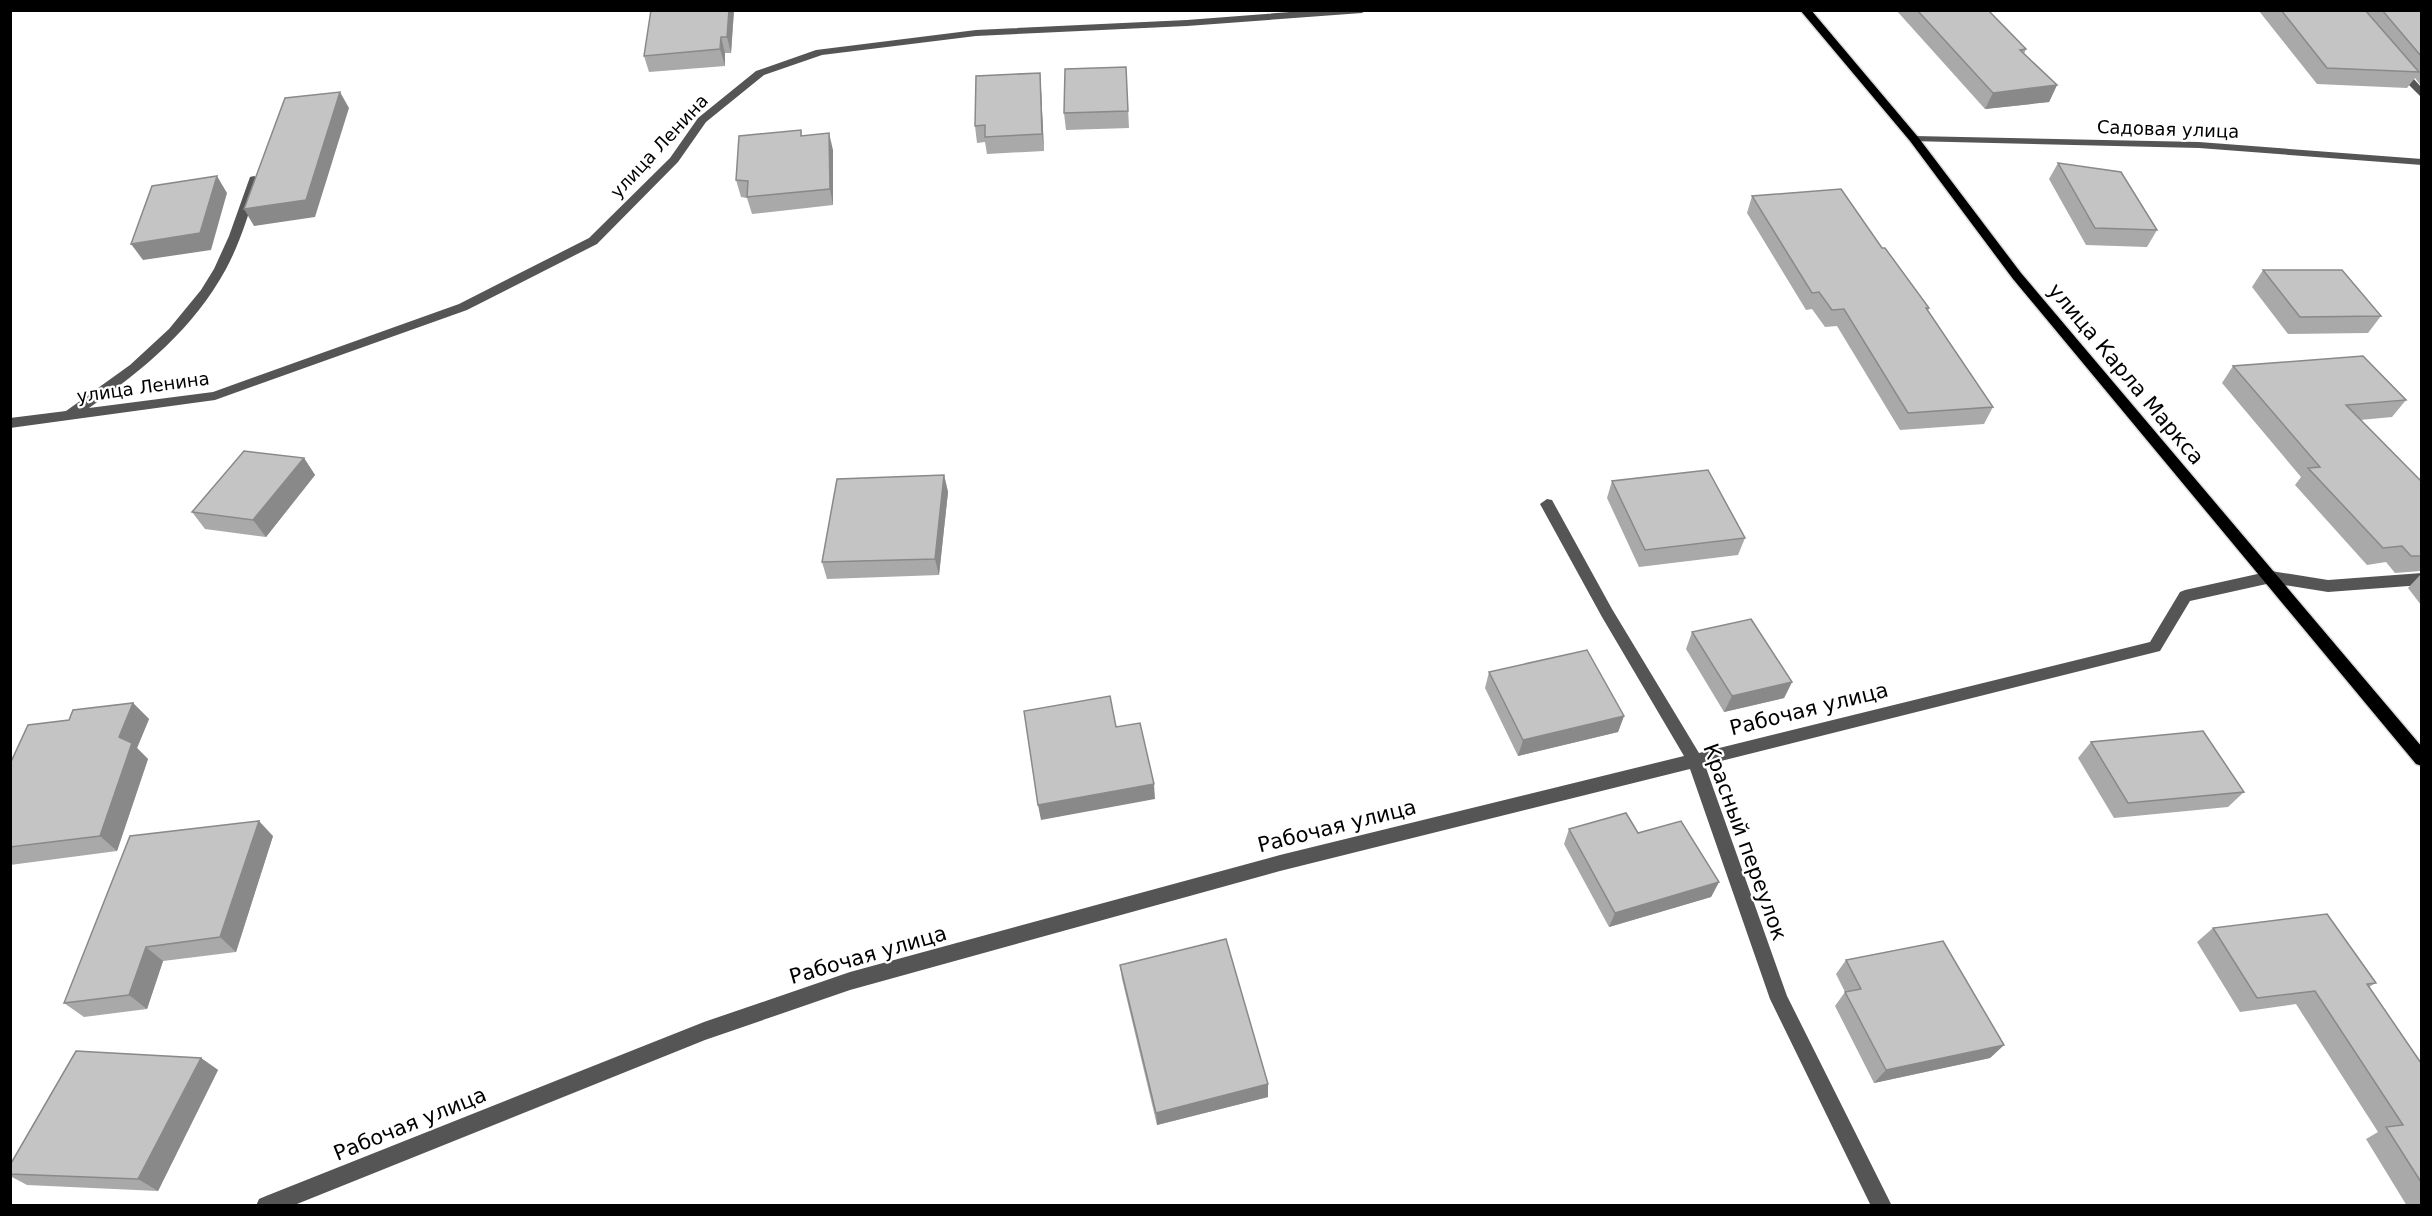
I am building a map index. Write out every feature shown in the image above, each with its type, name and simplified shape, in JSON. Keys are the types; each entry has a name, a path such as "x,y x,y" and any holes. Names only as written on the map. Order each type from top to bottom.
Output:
{"main road":[{"name":"улица Карла Маркса","path":"1805,10 1914,139 2018,276 2421,759"}],"street":[{"name":"улица Ленина","path":"10,423 215,396 463,307 593,241 674,160 702,120 760,73 820,52 976,33 1187,23 1362,10"},
{"path":"2393,62 2421,95"},
{"name":"Садовая улица","path":"1914,139 2199,144 2421,162"},
{"path":"68,416 123,378 186,320 220,270 254,179"},
{"name":"Красный переулок","path":"1547,504 1607,613 1695,760 1779,999 1882,1206"},
{"name":"Рабочая улица","path":"266,1206 704,1030 850,981 1280,863 2155,647 2185,596 2271,577 2328,586 2421,579"}],"building":[{"path":"651,10 729,10 727,37 721,37 720,49 644,56"},
{"path":"1917,10 1988,10 2026,49 2020,50 2057,85 1993,93"},
{"path":"2281,10 2365,10 2419,72 2327,68"},
{"path":"2382,10 2421,10 2421,56"},
{"path":"1126,67 1128,111 1064,113 1065,69"},
{"path":"1040,73 1042,134 985,137 985,125 975,126 976,76"},
{"path":"340,92 306,200 244,209 285,98"},
{"path":"801,130 801,136 829,133 830,189 747,197 748,181 736,180 739,136"},
{"path":"2058,163 2121,172 2157,230 2095,228"},
{"path":"217,176 200,233 131,244 152,186"},
{"path":"1841,189 1882,248 1885,248 1929,308 1926,308 1993,407 1908,413 1844,309 1832,310 1819,292 1812,293 1752,196"},
{"path":"2263,270 2342,270 2381,316 2300,317"},
{"path":"2363,356 2406,400 2346,405 2421,481 2421,556 2411,556 2402,546 2383,548 2308,468 2320,467 2233,366"},
{"path":"244,451 304,458 253,520 192,512"},
{"path":"1708,470 1745,538 1645,550 1612,481"},
{"path":"944,475 935,559 822,562 837,479"},
{"path":"1751,619 1792,682 1732,696 1692,632"},
{"path":"1587,650 1624,716 1523,740 1489,672"},
{"path":"1110,696 1116,727 1140,723 1154,784 1038,805 1024,711"},
{"path":"133,703 119,737 132,743 100,836 10,847 10,764 28,725 69,720 73,710"},
{"path":"2203,731 2244,792 2128,803 2091,742"},
{"path":"1626,813 1638,833 1681,821 1719,882 1615,913 1569,829"},
{"path":"259,821 220,937 146,947 129,995 64,1003 130,836"},
{"path":"2327,914 2376,983 2367,984 2421,1063 2421,1182 2386,1127 2403,1125 2315,991 2257,998 2213,928"},
{"path":"1226,939 1268,1084 1156,1113 1120,965"},
{"path":"1943,941 2004,1045 1886,1070 1845,992 1861,989 1846,960"},
{"path":"76,1051 201,1058 138,1179 10,1174 10,1165"}]}
